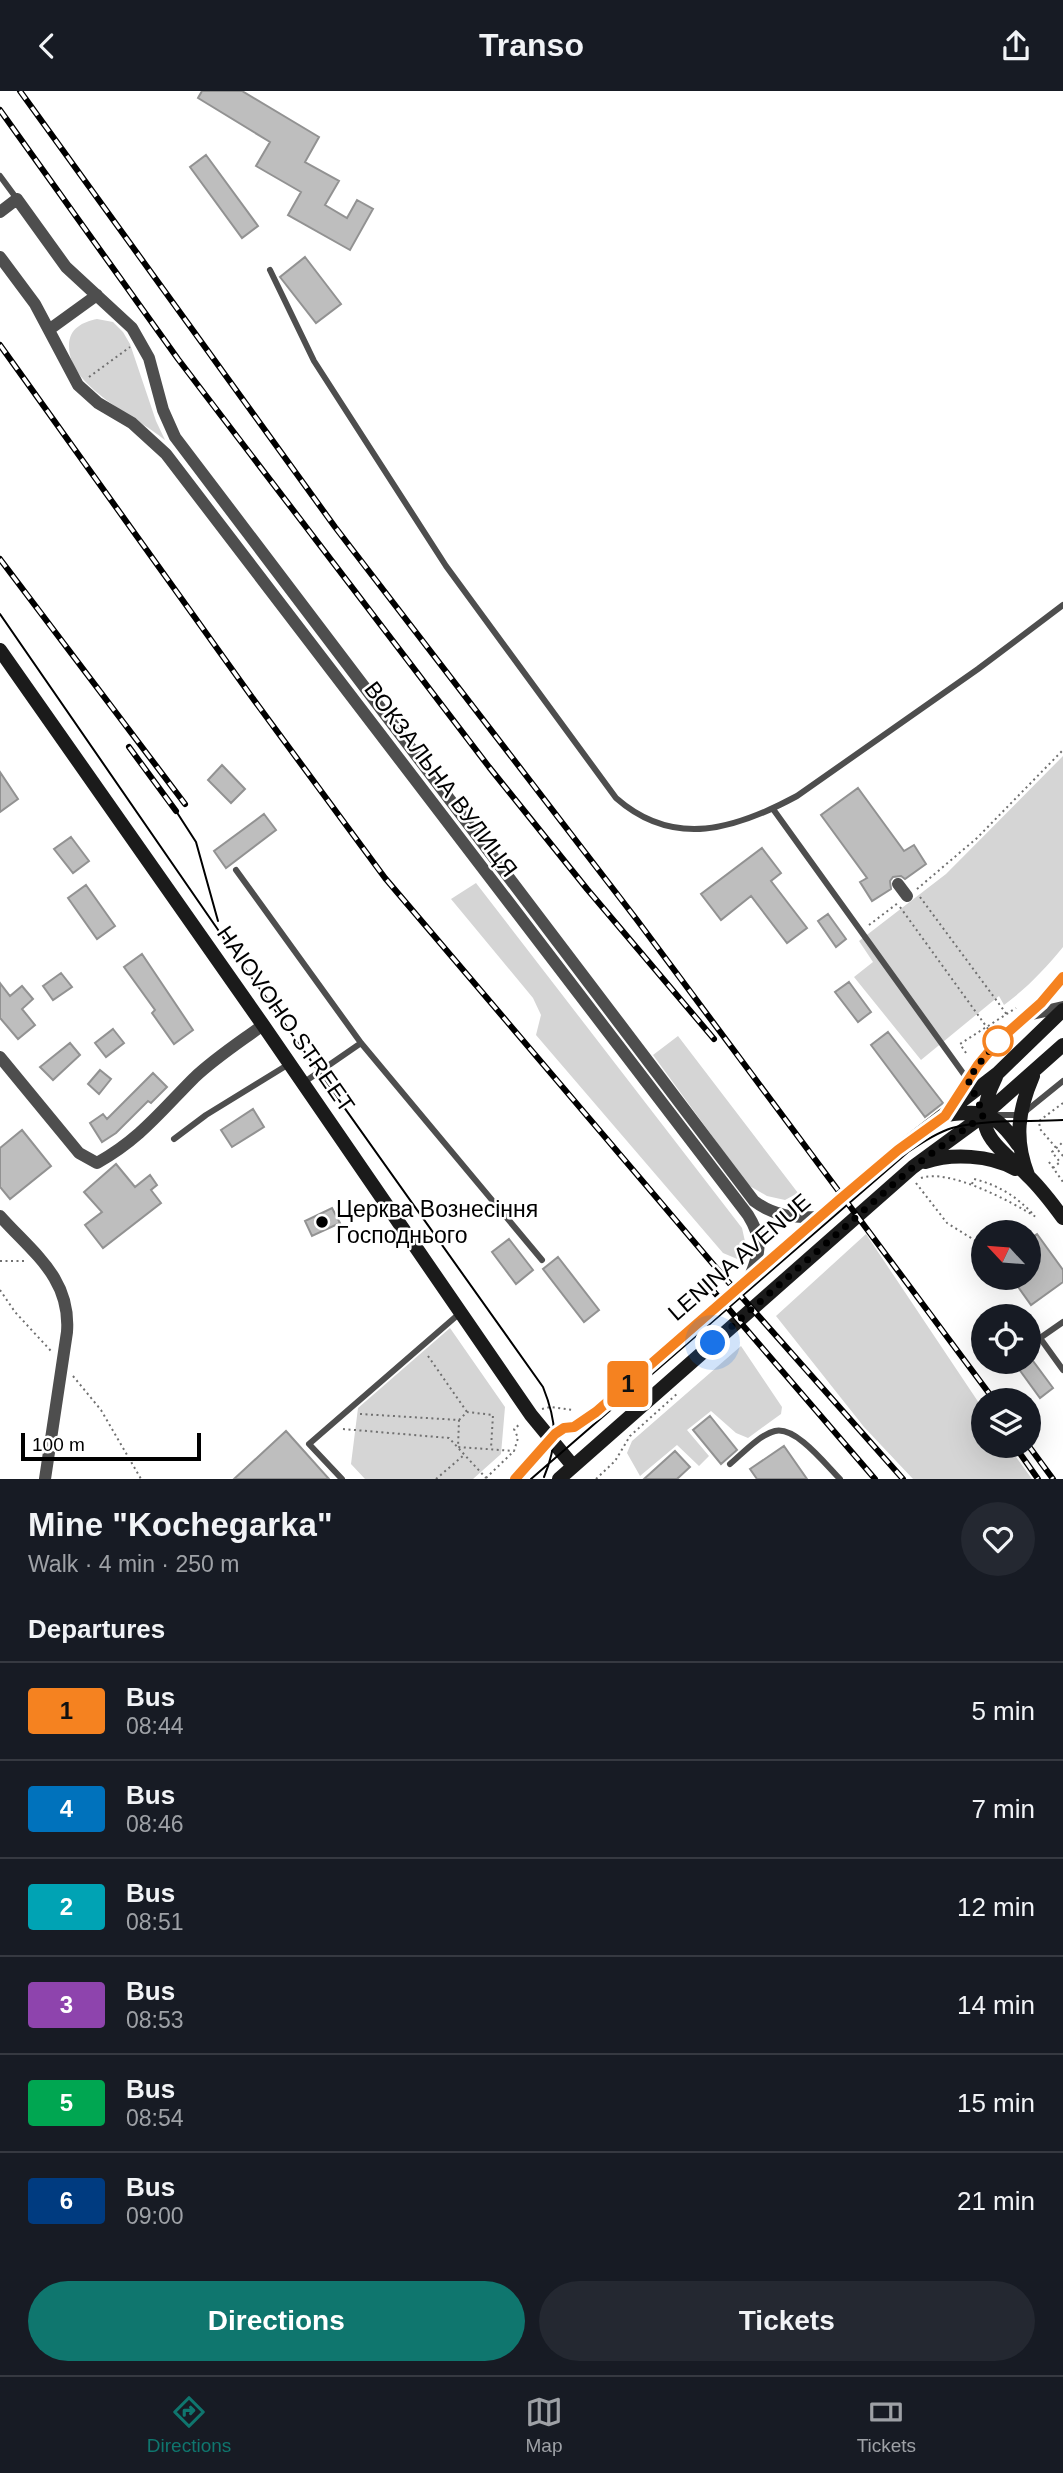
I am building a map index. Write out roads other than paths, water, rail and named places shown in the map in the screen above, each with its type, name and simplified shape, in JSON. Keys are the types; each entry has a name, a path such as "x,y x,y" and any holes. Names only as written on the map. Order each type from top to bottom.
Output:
{"main road":[{"name":"HAIOVOHO STREET","path":"0,650 290,1063 531,1415 538,1427 538,1440 518,1476"},
{"name":"LENINA AVENUE","path":"518,1476 550,1438 564,1428 574,1427 596,1412 819,1217 898,1150 945,1116 971,1086 998,1073 1063,1008"},
{"name":"LENINA AVENUE","path":"559,1479 913,1167 984,1115 1063,1045"},
{"path":"1018,1145 1024,1098 1036,1071"},
{"path":"998,1073 988,1096 984,1115 987,1133 993,1144 1028,1176 1063,1218"},
{"path":"945,1116 968,1112 1002,1123 1018,1145 1028,1176"},
{"name":"LENINA AVENUE","path":"913,1167 933,1159 954,1157 1007,1164 1028,1176"},
{"name":"HAIOVOHO STREET","path":"531,1415 573,1466"},
{"path":"531,1415 564,1428"}],"street":[{"path":"0,212 17,199"},
{"name":"ВОКЗАЛЬНА ВУЛИЦЯ","path":"17,199 66,267 132,328 149,358 163,410 175,437 754,1201 773,1213 802,1218 819,1217"},
{"name":"ВОКЗАЛЬНА ВУЛИЦЯ","path":"0,257 35,304 78,385 98,403 132,423 166,454 748,1216 759,1238 759,1248 749,1279"},
{"path":"50,329 97,295"},
{"path":"898,884 907,896"},
{"path":"971,1086 978,1065 998,1041 1054,990 1063,977"},
{"path":"1028,1015 1063,1008"},
{"path":"0,1057 79,1153 97,1163 139,1135 195,1077 263,1025"},
{"path":"0,1216 53,1273 65,1300 68,1315 45,1479"}],"lane":[{"path":"0,176 17,199"},
{"path":"270,270 314,361 446,566 616,798 630,811 645,819 664,825 697,829 725,827 773,809 797,796 978,670 1063,605"},
{"path":"773,809 971,1086 984,1115 1021,1115 1063,1081"},
{"path":"236,870 361,1043 542,1260"},
{"path":"303,1083 361,1043"},
{"path":"173,1139 206,1115 290,1063"},
{"path":"342,1479 309,1444 460,1313"},
{"path":"1063,1322 1040,1338 1063,1370"},
{"path":"730,1464 767,1434 776,1430 785,1431 800,1439 840,1479"}],"tram line":[{"path":"0,614 223,937 543,1387 554,1432 552,1454 544,1477"},
{"path":"176,811 196,842 218,921"},
{"path":"531,1479 908,1152 940,1133 965,1125 1063,1120"}],"railway":[{"path":"20,91 335,527 637,920 985,1388"},
{"path":"0,110 178,359 489,767 587,889 714,1039"},
{"path":"0,345 385,878 724,1277 903,1479"},
{"path":"0,559 185,804"},
{"path":"129,747 176,811"},
{"path":"709,1286 875,1479"},
{"path":"1023,1458 1038,1479"},
{"path":"1038,1458 1053,1479"}],"place":[{"name":"Церква Вознесіння Господнього","path":"322,1222"}]}
